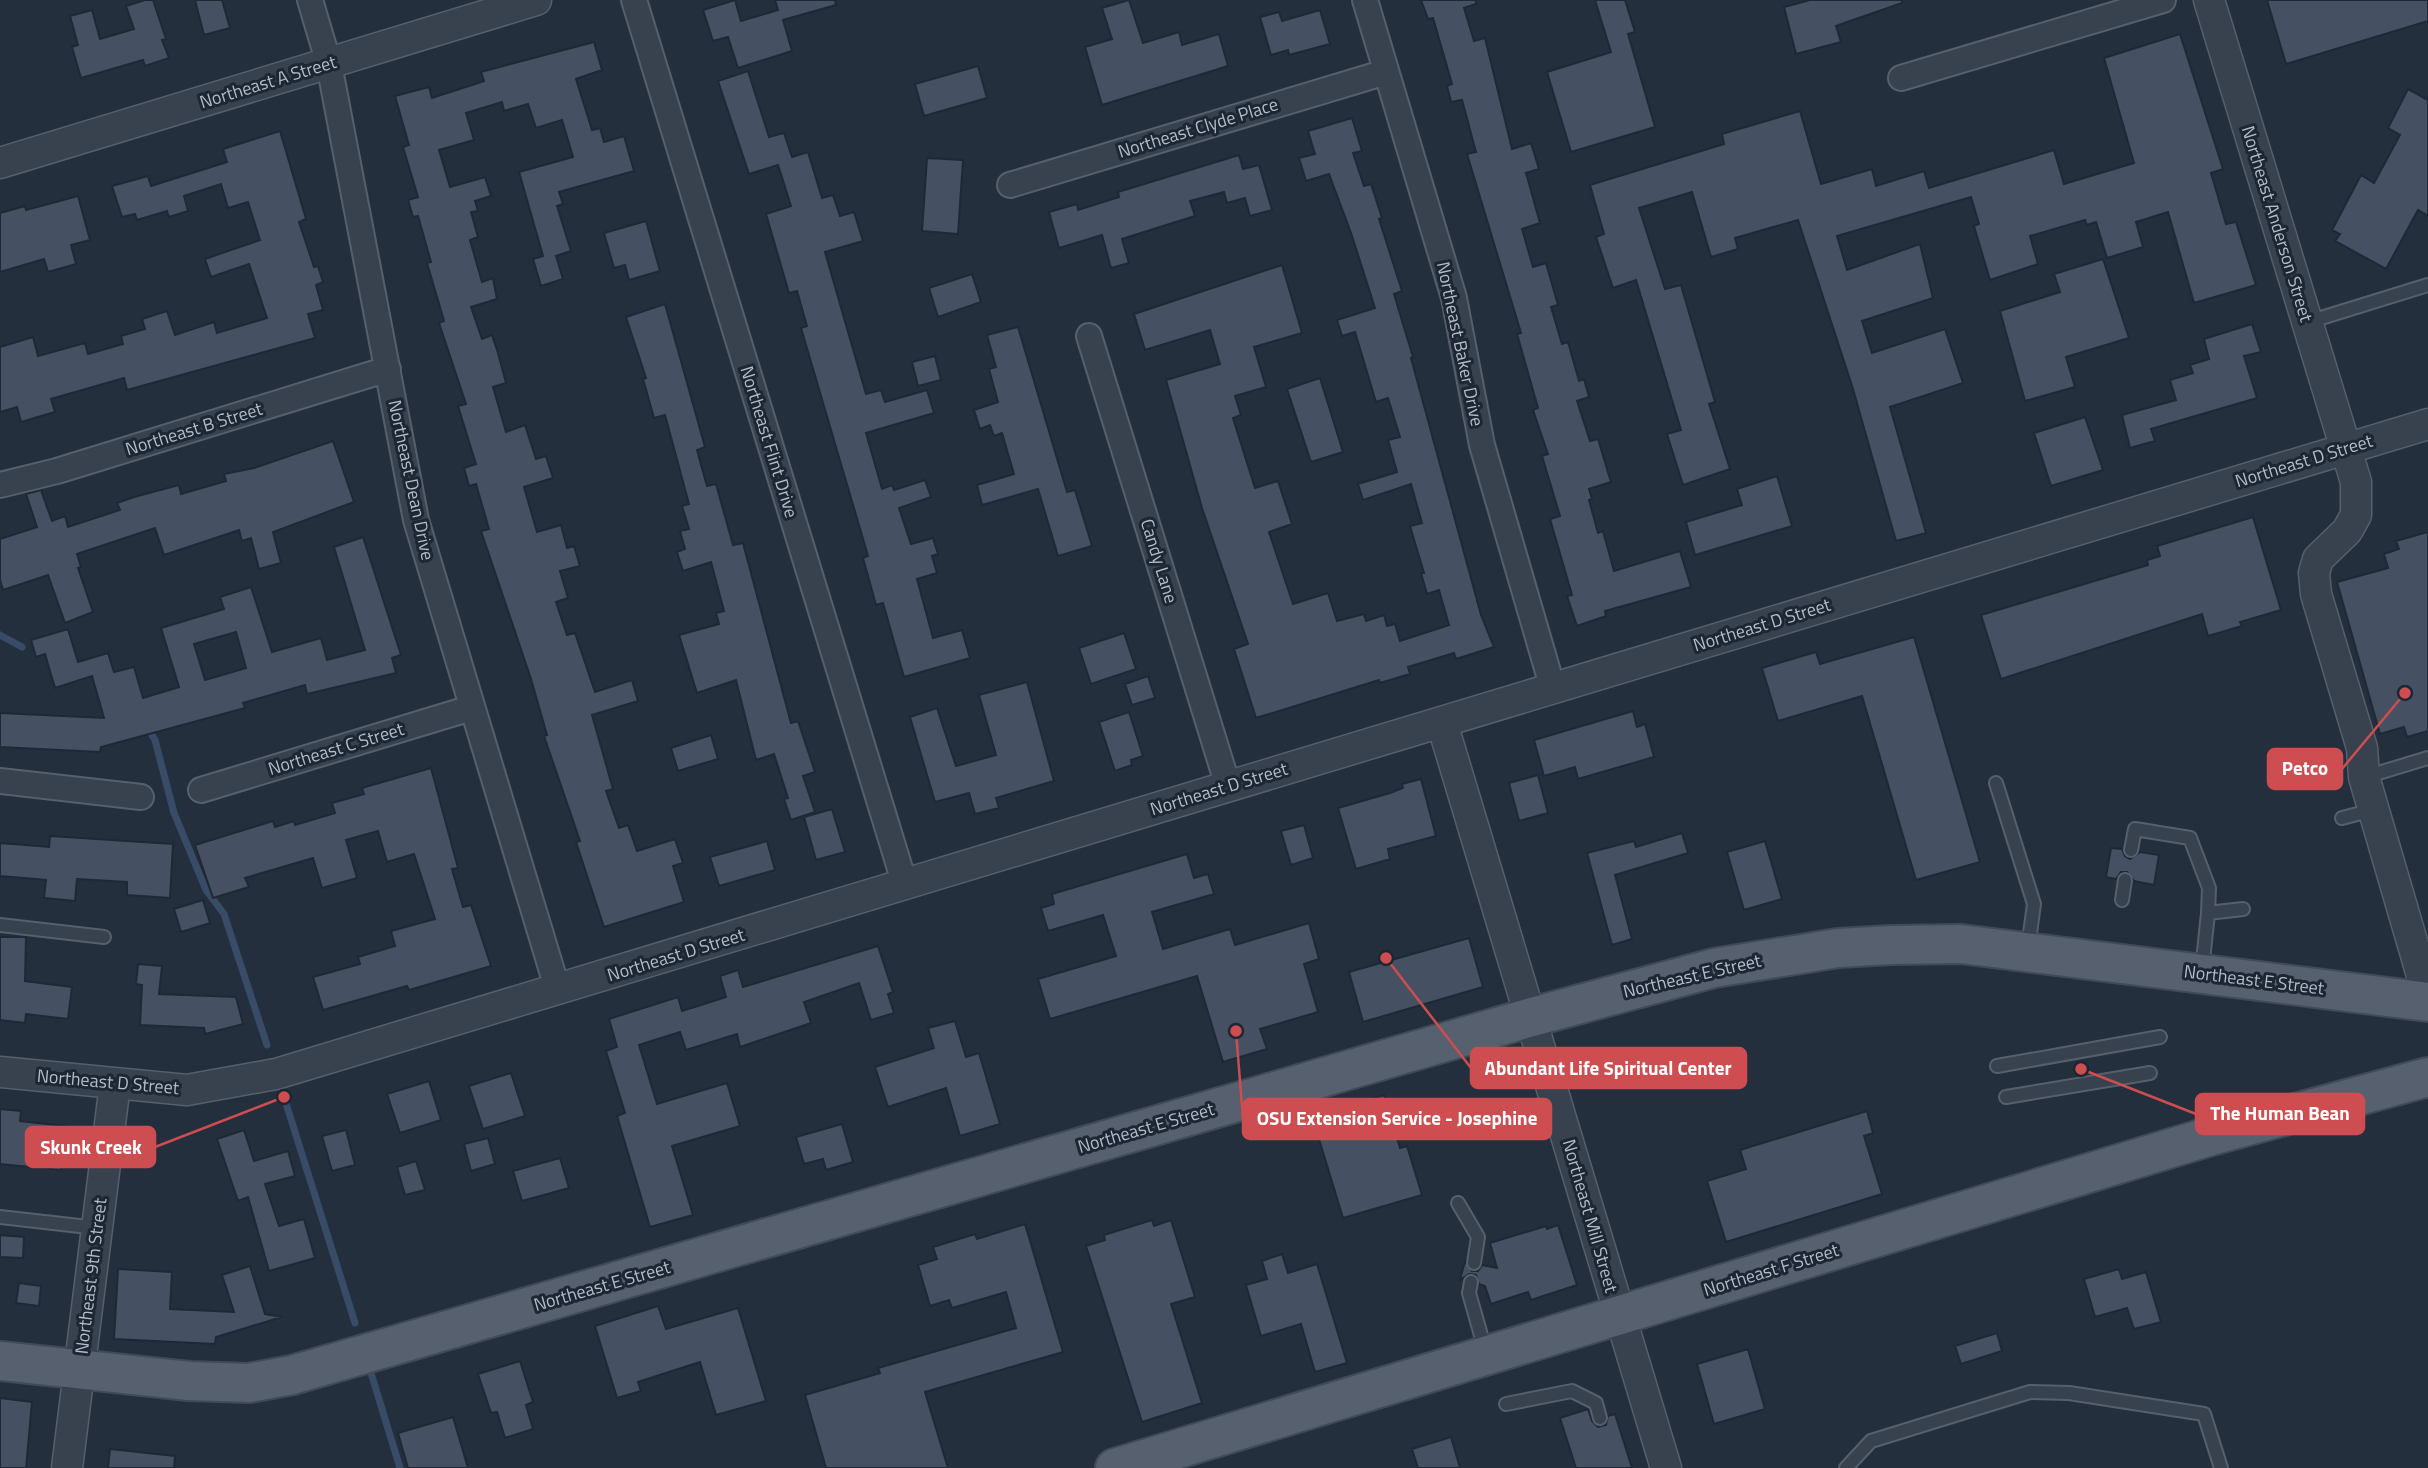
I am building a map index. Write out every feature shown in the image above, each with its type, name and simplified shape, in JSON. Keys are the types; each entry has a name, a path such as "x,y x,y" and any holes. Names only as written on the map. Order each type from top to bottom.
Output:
{"main road":[{"name":"Northeast E Street","path":"0,1361 240,1383 292,1375 1532,1017 1714,968 1838,948 1961,944 2428,999"},
{"name":"Northeast F Street","path":"1115,1468 2211,1136 2428,1077"}],"street":[{"name":"Northeast Dean Drive","path":"310,0 329,64 416,520 558,991"},
{"name":"Northeast A Street","path":"0,163 536,0"},
{"name":"Northeast Flint Drive","path":"634,0 905,885"},
{"name":"Northeast Baker Drive","path":"1364,0 1451,287 1494,494 1553,689"},
{"path":"1902,78 2164,0"},
{"name":"Northeast Anderson Street","path":"2209,0 2356,482 2356,515 2347,531 2318,559 2314,573 2316,594 2362,748 2364,777 2428,999"},
{"name":"Northeast Clyde Place","path":"1010,185 1385,72"},
{"name":"Candy Lane","path":"1089,336 1228,786"},
{"name":"Northeast B Street","path":"0,485 57,471 388,369"},
{"name":"Northeast D Street","path":"0,1072 187,1090 276,1074 2428,424"},
{"name":"Northeast C Street","path":"201,790 471,708"},
{"name":"Northeast Mill Street","path":"1442,723 1666,1468"},
{"path":"0,781 141,797"},
{"name":"Northeast 9th Street","path":"67,1468 116,1084"}],"lane":[{"path":"2307,323 2428,285"},
{"path":"2364,777 2428,758"},
{"path":"1997,783 2034,904 2028,951"},
{"path":"2342,818 2373,810"},
{"path":"2131,850 2134,829 2190,838 2209,888 2202,974"},
{"path":"2122,900 2126,880"},
{"path":"2208,912 2242,909"},
{"path":"0,925 104,937"},
{"path":"1997,1066 2160,1037"},
{"path":"2006,1097 2150,1073"},
{"path":"1458,1203 1478,1237 1474,1263"},
{"path":"0,1217 97,1228"},
{"path":"1471,1282 1469,1293 1487,1356"},
{"path":"1506,1404 1572,1391 1596,1403 1600,1418"},
{"path":"1846,1468 1871,1441 2030,1392 2069,1393 2204,1414 2221,1468"}],"building":[{"path":"153,0 166,39 162,40 169,58 145,66 143,60 81,78 72,47 78,45 70,16 92,10 100,39 134,29 126,6"},
{"path":"195,0 222,0 230,28 204,35"},
{"path":"735,0 741,21 778,10 775,0 835,0 836,5 783,20 792,51 738,68 728,37 713,41 703,10"},
{"path":"1129,0 1143,43 1179,32 1182,45 1219,34 1228,66 1102,105 1085,47 1112,39 1102,8"},
{"path":"1421,0 1476,0 1476,4 1464,8 1474,41 1485,38 1512,149 1531,143 1539,169 1526,173 1540,223 1522,229 1533,267 1546,263 1558,305 1551,307 1562,344 1568,342 1579,381 1584,379 1589,397 1577,401 1590,441 1598,439 1611,482 1589,489 1592,499 1589,500 1598,533 1603,531 1614,571 1680,551 1691,587 1605,611 1606,616 1577,626 1567,596 1572,595 1550,519 1560,516 1542,456 1548,454 1533,410 1538,408 1517,334 1521,333 1467,154 1476,152 1462,100 1451,102 1447,86 1452,84 1433,18 1428,19"},
{"path":"1595,0 1625,0 1635,32 1628,34 1655,127 1571,152 1547,72 1611,52"},
{"path":"1810,0 1902,0 1902,3 1836,26 1841,42 1796,54 1784,7"},
{"path":"2267,0 2428,0 2428,21 2286,64"},
{"path":"1320,10 1330,44 1289,55 1288,50 1271,55 1260,17 1279,12 1282,21"},
{"path":"2180,34 2223,169 2211,173 2226,224 2236,222 2256,285 2194,303 2168,212 2136,222 2143,247 2107,258 2096,222 2087,225 2085,220 2030,236 2038,264 1990,280 1974,226 1979,224 1971,197 1837,236 1847,270 1920,244 1933,298 1862,321 1872,353 1945,329 1963,383 1890,407 1926,533 1896,541 1853,389 1798,220 1735,238 1738,249 1711,257 1692,192 1639,208 1665,289 1681,285 1715,402 1709,404 1730,469 1683,485 1667,434 1681,430 1636,280 1613,288 1596,237 1604,234 1590,185 1724,144 1722,134 1800,111 1821,184 1872,169 1876,186 1924,171 1929,188 2054,150 2064,184 2134,163 2104,58"},
{"path":"594,42 602,70 576,79 592,130 600,128 604,142 624,136 634,171 559,192 563,204 557,206 571,251 556,256 563,279 541,286 533,259 543,256 519,172 573,157 562,120 536,128 528,104 504,111 502,102 466,113 474,140 439,150 450,187 485,177 491,196 475,201 478,211 471,212 478,237 470,240 482,282 493,278 497,299 471,307 482,339 492,335 498,353 506,383 493,387 506,432 525,425 536,459 546,456 553,478 524,487 537,532 561,525 567,548 574,546 580,566 560,571 568,598 556,602 567,635 575,633 595,692 632,680 638,701 592,715 613,789 606,791 619,828 628,825 637,851 675,839 683,863 673,866 684,902 604,927 576,842 580,841 544,736 547,735 531,679 481,531 489,529 476,484 469,486 464,468 476,464 458,406 466,404 439,323 444,321 427,263 431,262 418,216 413,217 408,200 418,197 403,147 409,145 395,96 429,87 432,98 484,81 481,72"},
{"path":"978,66 987,98 924,116 915,84"},
{"path":"748,71 769,137 784,133 792,157 808,152 822,198 833,195 840,216 854,212 863,241 825,252 866,394 881,390 885,402 927,390 934,413 866,433 882,489 892,485 894,490 925,480 931,497 899,508 911,544 933,538 938,554 932,556 937,573 917,579 933,638 962,630 970,658 904,677 883,603 876,605 863,558 868,556 801,328 807,326 797,291 789,293 766,214 791,206 778,165 749,174 718,81"},
{"path":"2408,89 2428,100 2428,216 2418,210 2386,269 2335,241 2340,234 2332,230 2361,175 2374,183 2400,135 2388,128"},
{"path":"1352,118 1362,151 1353,153 1364,186 1371,184 1382,218 1379,219 1402,291 1394,294 1481,615 1494,647 1456,659 1454,653 1408,667 1410,674 1380,683 1379,680 1256,718 1234,649 1248,644 1202,508 1166,380 1220,364 1210,330 1145,350 1134,314 1282,265 1302,333 1254,347 1266,387 1235,396 1241,415 1233,418 1255,488 1278,481 1292,524 1269,532 1293,604 1328,593 1337,621 1364,614 1366,621 1384,615 1387,626 1395,624 1400,641 1449,625 1439,590 1427,594 1421,573 1424,573 1410,526 1422,523 1411,484 1363,500 1358,484 1397,472 1388,440 1400,437 1388,398 1376,402 1355,332 1342,336 1337,320 1375,308 1351,233 1329,174 1306,181 1299,158 1315,154 1308,131"},
{"path":"280,131 306,219 299,222 314,267 318,266 323,282 316,285 323,310 308,314 315,338 127,390 124,378 51,399 55,412 21,422 17,407 0,412 0,347 33,337 38,356 85,343 88,354 123,344 121,336 145,329 142,319 167,311 175,335 214,322 217,333 267,318 249,264 211,277 205,259 260,240 248,202 228,208 221,184 184,196 188,211 169,217 167,211 137,220 135,214 122,217 112,186 148,176 151,186 227,162 223,149"},
{"path":"1239,155 1243,169 1259,165 1272,210 1250,216 1245,198 1227,203 1224,192 1190,201 1195,216 1122,239 1129,263 1111,268 1102,235 1059,248 1049,212 1077,204 1078,210 1119,197 1118,192"},
{"path":"927,158 963,160 958,234 922,231"},
{"path":"78,196 90,240 71,245 76,264 48,272 44,259 0,272 0,213 25,206 26,210"},
{"path":"646,221 660,271 629,280 625,265 614,268 604,233"},
{"path":"2103,259 2129,338 2066,357 2075,387 2025,401 2000,311 2060,292 2054,274"},
{"path":"972,274 981,302 938,317 929,288"},
{"path":"665,304 705,447 697,450 707,486 716,484 733,545 743,543 791,723 798,721 815,772 803,776 815,812 791,820 784,799 788,798 774,754 756,760 736,680 697,693 679,635 719,624 716,613 724,611 711,562 683,571 677,552 685,549 680,531 689,529 682,506 689,504 665,415 654,418 643,379 646,378 626,317"},
{"path":"2252,324 2261,352 2244,356 2257,398 2151,429 2155,441 2130,448 2122,415 2176,400 2170,380 2193,373 2190,365 2209,359 2204,339"},
{"path":"1018,327 1067,492 1075,490 1092,546 1058,556 1038,489 982,505 977,485 1014,474 1002,433 994,436 990,425 980,429 974,410 998,402 989,369 996,367 987,335"},
{"path":"935,356 941,380 918,386 912,362"},
{"path":"1320,378 1343,452 1311,462 1287,389"},
{"path":"2085,417 2103,470 2051,486 2034,433"},
{"path":"333,441 354,502 273,532 281,563 259,569 251,538 242,541 239,530 164,555 155,528 77,554 81,567 78,568 93,612 65,623 48,575 3,590 0,580 0,539 37,527 26,494 41,490 52,521 65,516 68,527 120,510 117,503 134,497 179,485 181,494 226,481 224,474 254,468"},
{"path":"1777,476 1792,526 1695,555 1686,522 1742,505 1737,489"},
{"path":"2253,517 2281,610 2240,622 2242,626 2208,636 2202,614 2001,679 1981,615 2148,565 2147,560 2160,556 2157,546"},
{"path":"2428,532 2428,731 2407,737 2404,727 2380,734 2337,582 2388,568 2384,554 2399,549 2396,541"},
{"path":"363,537 401,655 392,658 396,673 307,694 305,685 243,703 245,708 101,747 100,752 0,747 0,713 104,718 92,676 55,688 45,654 36,657 31,640 68,629 78,662 108,653 114,672 134,667 143,698 179,687 161,628 224,609 220,597 251,587 272,652 321,638 327,660 365,650 334,547","holes":["236,632 246,668 205,680 194,644"]},
{"path":"1124,633 1136,669 1091,684 1079,648"},
{"path":"1914,637 1980,862 1916,880 1862,696 1778,721 1762,668 1816,652 1820,664"},
{"path":"1148,676 1155,698 1132,705 1125,684"},
{"path":"1027,682 1054,781 996,798 999,808 975,814 969,793 935,802 910,717 937,708 956,766 996,755 979,695"},
{"path":"1633,711 1637,727 1645,724 1654,757 1578,779 1575,767 1544,776 1534,740"},
{"path":"1129,712 1143,756 1131,760 1132,765 1115,771 1099,722"},
{"path":"711,735 718,759 678,771 671,748"},
{"path":"431,768 458,868 452,869 463,907 471,905 491,966 409,990 407,986 323,1010 313,977 360,964 358,957 395,946 391,931 435,919 414,854 387,862 378,831 346,840 357,878 322,888 313,858 245,878 249,887 213,898 195,845 273,821 275,827 294,821 295,825 335,813 332,803 364,794 362,788"},
{"path":"1538,775 1548,813 1519,821 1509,783"},
{"path":"1421,779 1436,836 1388,849 1390,859 1356,869 1338,808 1390,793 1403,788 1402,784"},
{"path":"832,809 845,852 816,860 804,817"},
{"path":"1304,825 1313,858 1291,865 1281,831"},
{"path":"1682,833 1688,853 1615,875 1632,939 1612,945 1587,853 1634,841 1636,847"},
{"path":"50,836 173,844 170,898 127,895 127,882 77,879 75,901 44,898 46,880 0,876 0,843 49,847"},
{"path":"767,841 775,870 719,886 710,857"},
{"path":"1765,841 1782,899 1744,910 1727,852"},
{"path":"2111,848 2122,849 2130,859 2140,852 2159,855 2154,885 2134,881 2127,872 2121,872 2116,879 2106,877"},
{"path":"1187,854 1194,878 1208,874 1214,894 1152,912 1163,949 1230,929 1235,945 1309,923 1319,959 1304,964 1318,1012 1260,1029 1267,1049 1223,1062 1197,976 1050,1019 1038,979 1116,956 1103,915 1048,931 1041,908 1054,904 1052,894"},
{"path":"203,900 210,923 181,932 174,909"},
{"path":"0,937 26,937 25,981 72,987 68,1019 26,1014 25,1023 0,1020"},
{"path":"1469,938 1483,987 1363,1022 1349,972"},
{"path":"878,946 893,992 888,994 894,1013 871,1020 859,983 804,1002 811,1023 740,1047 737,1034 686,1050 680,1032 639,1045 657,1104 727,1083 740,1126 672,1146 693,1215 650,1227 617,1116 625,1113 606,1051 617,1047 609,1019 678,997 682,1011 726,997 720,976 738,970 743,987"},
{"path":"138,964 162,966 159,994 236,997 243,1024 205,1034 204,1028 140,1025 142,985 136,984"},
{"path":"955,1021 966,1057 979,1053 1000,1124 960,1136 946,1088 888,1107 875,1067 934,1048 928,1028"},
{"path":"511,1073 525,1116 483,1129 469,1086"},
{"path":"429,1081 441,1120 400,1133 387,1094"},
{"path":"1384,1095 1400,1148 1407,1146 1422,1195 1343,1218 1312,1116"},
{"path":"0,1109 21,1111 20,1121 66,1126 61,1170 0,1164"},
{"path":"1867,1111 1873,1133 1864,1136 1882,1194 1726,1242 1707,1181 1746,1169 1740,1150"},
{"path":"842,1124 853,1162 826,1170 823,1159 804,1164 796,1137"},
{"path":"244,1130 254,1161 288,1151 295,1176 265,1184 279,1226 304,1219 315,1258 269,1271 248,1197 238,1201 217,1139"},
{"path":"346,1130 355,1165 332,1171 322,1136"},
{"path":"488,1138 495,1164 471,1171 464,1144"},
{"path":"560,1158 569,1188 522,1201 513,1171"},
{"path":"416,1161 425,1190 405,1195 397,1167"},
{"path":"1152,1220 1154,1226 1171,1220 1195,1297 1171,1304 1202,1403 1142,1422 1086,1246 1105,1240 1104,1235"},
{"path":"1025,1224 1063,1352 925,1392 948,1468 826,1468 805,1395 880,1373 878,1368 1016,1328 1006,1292 952,1308 949,1300 930,1306 918,1265 937,1259 933,1247 975,1234 977,1239"},
{"path":"1558,1225 1577,1285 1531,1300 1528,1292 1491,1304 1485,1286 1479,1284 1476,1275 1469,1274 1460,1280 1465,1261 1472,1271 1478,1271 1482,1265 1497,1268 1490,1243 1546,1226 1547,1229"},
{"path":"0,1235 24,1237 23,1258 0,1257"},
{"path":"1282,1254 1288,1273 1317,1264 1347,1363 1315,1372 1301,1324 1261,1336 1246,1285 1267,1279 1262,1261"},
{"path":"250,1266 265,1314 282,1317 216,1337 215,1344 114,1339 118,1269 172,1272 170,1309 234,1312 222,1275"},
{"path":"2119,1269 2122,1279 2146,1272 2161,1322 2134,1329 2127,1308 2095,1317 2084,1279"},
{"path":"19,1283 41,1286 39,1306 16,1303"},
{"path":"658,1306 666,1329 738,1308 766,1401 716,1415 700,1362 638,1382 641,1391 617,1398 595,1326"},
{"path":"1997,1333 2002,1351 1961,1364 1955,1346"},
{"path":"1748,1349 1765,1409 1714,1424 1697,1364"},
{"path":"520,1361 533,1402 526,1405 533,1429 505,1438 497,1412 491,1413 478,1374"},
{"path":"0,1398 32,1402 26,1468 0,1468"},
{"path":"1588,1409 1592,1421 1598,1427 1606,1425 1608,1416 1615,1414 1632,1468 1576,1468 1560,1418"},
{"path":"453,1417 468,1468 408,1468 398,1433"},
{"path":"1451,1437 1460,1468 1418,1468 1412,1449"},
{"path":"110,1449 175,1456 174,1468 108,1468"}],"waterway":[{"path":"0,635 22,647"},
{"path":"147,727 155,740 174,813 206,890 224,914 267,1045"},
{"path":"284,1097 355,1323"},
{"path":"371,1373 400,1468"}],"place":[{"name":"Petco","path":"2405,693"},
{"name":"Abundant Life Spiritual Center","path":"1386,958"},
{"name":"OSU Extension Service - Josephine","path":"1236,1031"},
{"name":"The Human Bean","path":"2081,1069"},
{"name":"Skunk Creek","path":"284,1097"}]}
